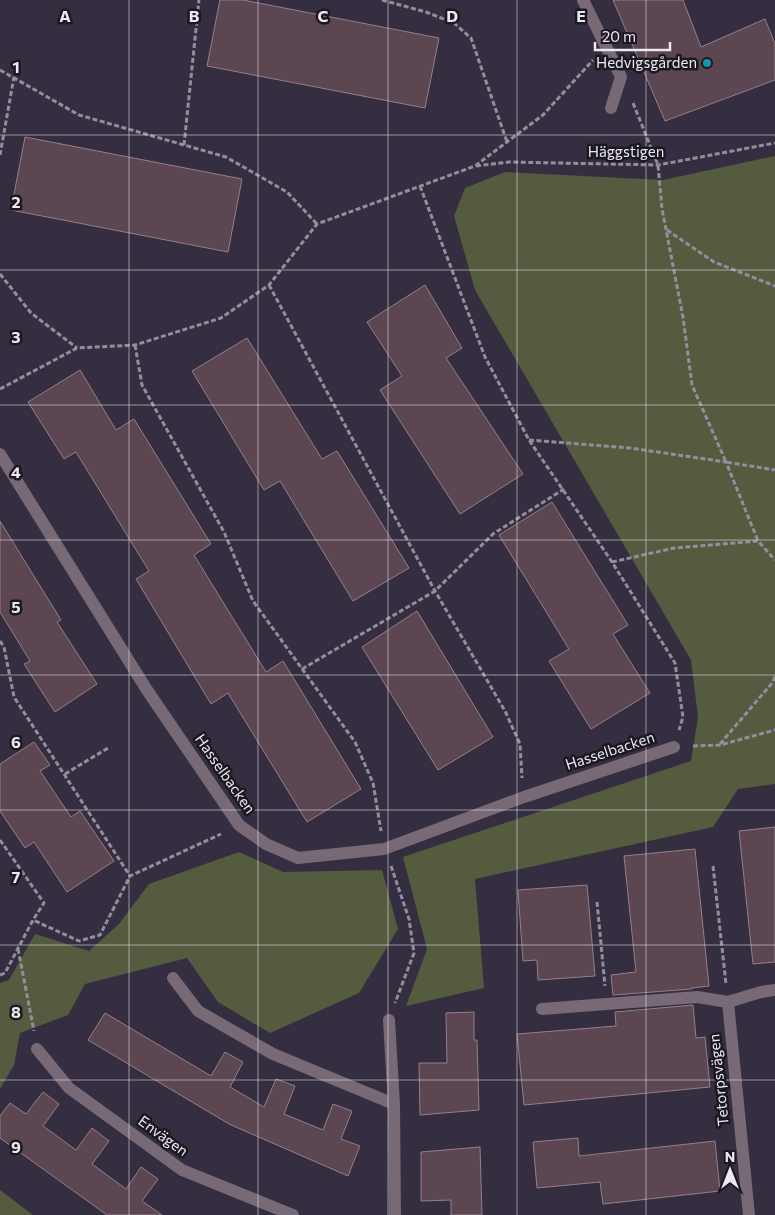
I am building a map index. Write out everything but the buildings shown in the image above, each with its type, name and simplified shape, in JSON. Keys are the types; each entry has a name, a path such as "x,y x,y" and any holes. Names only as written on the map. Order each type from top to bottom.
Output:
{"street":[{"path":"584,0 621,78 611,108"},
{"name":"Hasselbacken","path":"0,454 147,690 239,825 266,844 298,858 384,849 524,796 674,747"},
{"path":"173,978 198,1011 273,1054 394,1104"},
{"path":"542,1009 697,996 728,1002 761,992 775,990"},
{"name":"Tetorpsvägen","path":"728,1002 749,1215"},
{"path":"389,1020 394,1104 395,1215"},
{"name":"Envägen","path":"37,1049 69,1088 182,1170 293,1215"}],"path":[{"path":"184,144 199,0"},
{"path":"382,0 395,2 454,23 471,38 507,142"},
{"path":"0,389 77,348 135,345 221,318 269,285 317,224 475,166 542,114 606,47"},
{"path":"0,70 79,115 226,157 287,192 317,224"},
{"path":"0,155 14,77"},
{"path":"621,78 658,165 662,209 683,317 692,385 758,541 775,560"},
{"name":"Häggstigen","path":"475,166 509,162 658,165 775,143"},
{"path":"420,186 485,357 528,440 612,562 675,663 683,716 674,747 720,745 775,730"},
{"path":"666,230 714,262 775,286"},
{"path":"0,274 31,313 77,348"},
{"path":"269,285 435,591 505,711 520,744 524,796"},
{"path":"135,345 142,385 224,532 253,601 354,742 373,783 384,849 409,919 414,953 389,1020"},
{"path":"528,440 630,448 775,470"},
{"path":"302,669 435,591 493,534 564,490"},
{"path":"612,562 674,548 758,541"},
{"path":"0,641 4,647 14,696 130,876"},
{"path":"720,745 773,682 775,675"},
{"path":"65,774 108,748"},
{"path":"34,920 79,941 100,935 130,876 239,825"},
{"path":"0,840 44,903 5,973 0,975"},
{"path":"713,866 728,1002"},
{"path":"597,902 607,1004"},
{"path":"18,949 37,1049"}],"green space":[{"path":"775,156 775,784 738,789 713,827 475,879 484,988 406,1006 427,949 403,857 691,761 698,717 691,660 475,290 454,216 465,188 505,172 663,180"},
{"path":"239,852 283,872 382,870 398,929 359,993 270,1033 218,1002 187,958 85,984 68,1015 20,1033 14,1065 0,1089 0,983 9,980 35,934 89,951 119,924 149,884"},
{"path":"0,1190 33,1215 0,1215"}],"place":[{"name":"Hedvigsgården","path":"707,63"}]}
